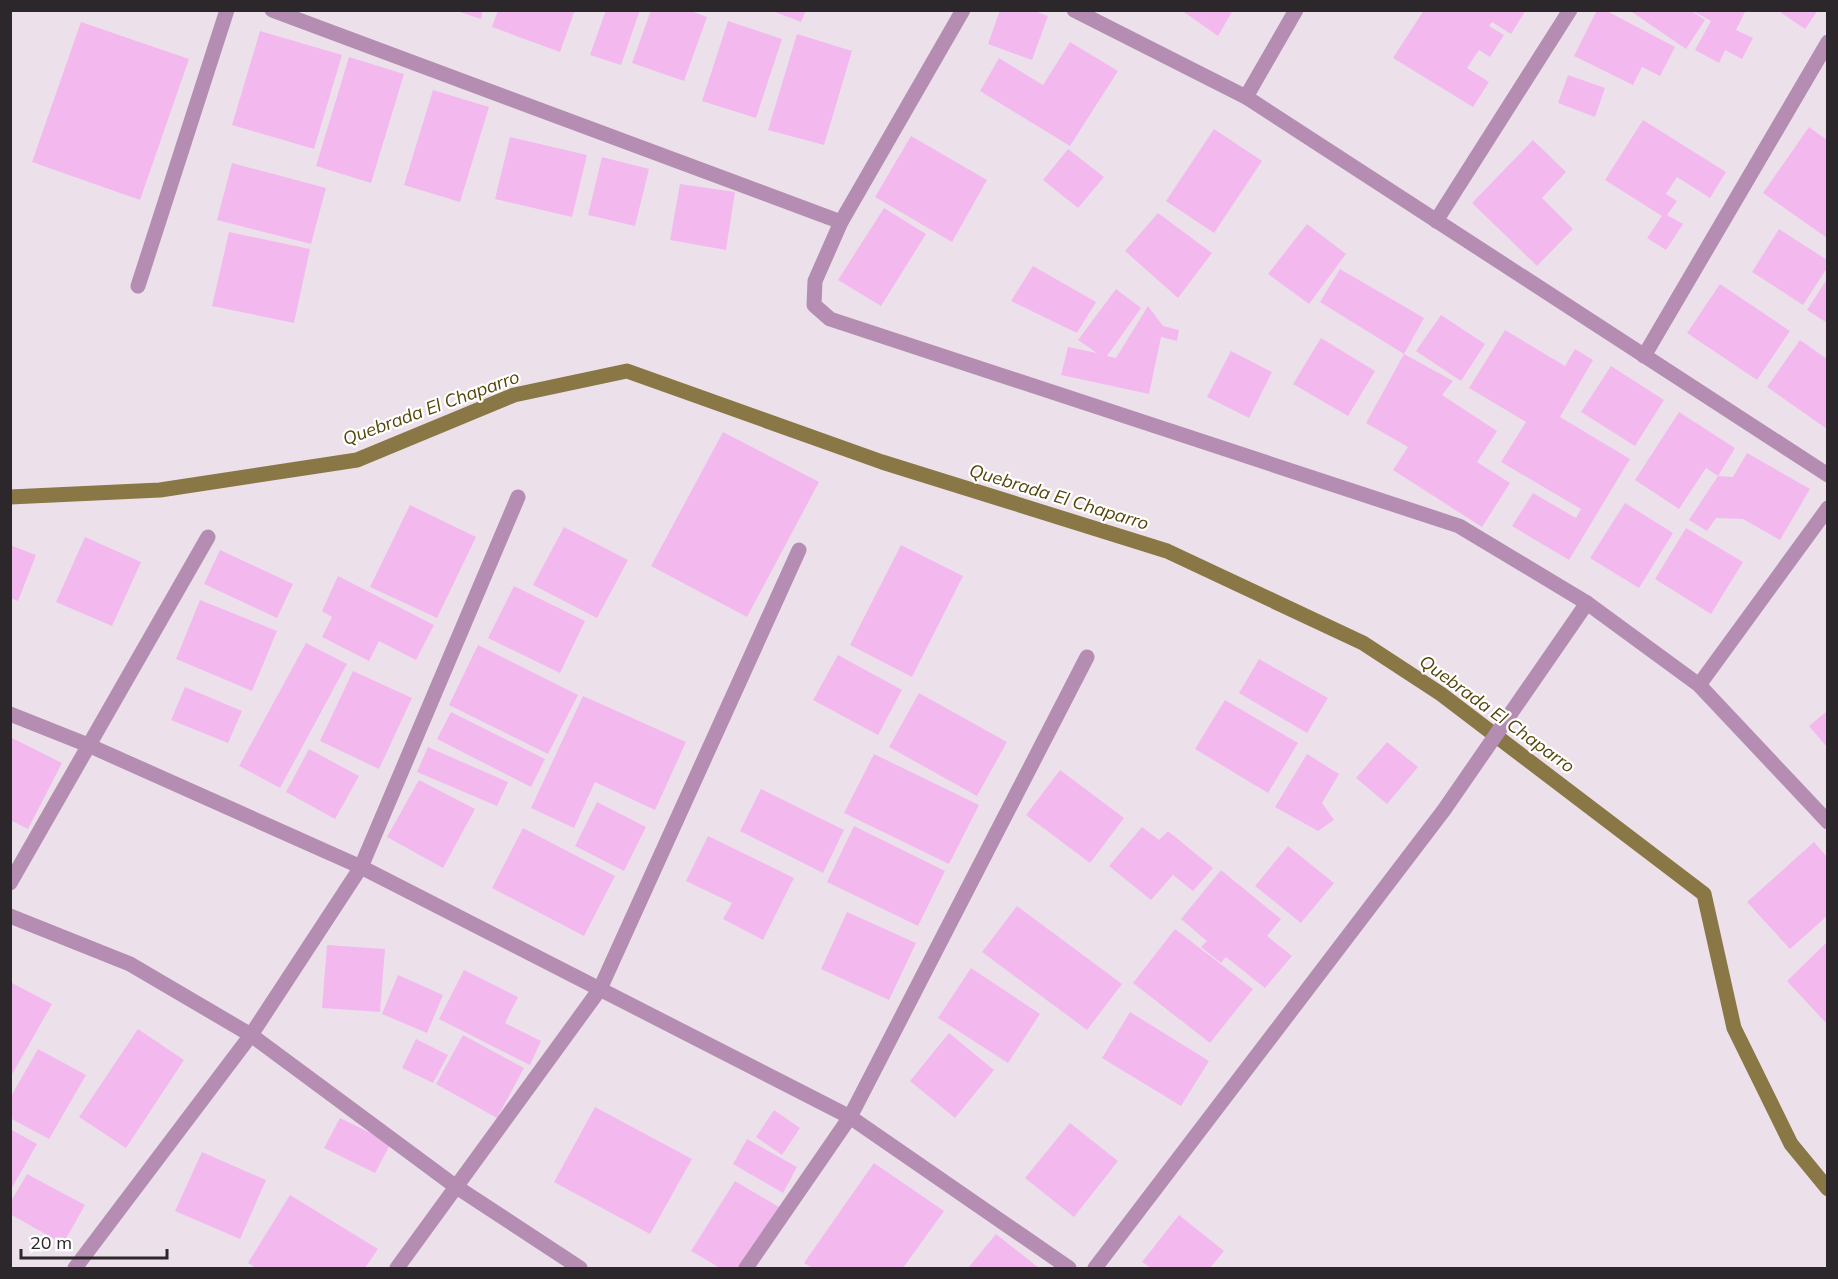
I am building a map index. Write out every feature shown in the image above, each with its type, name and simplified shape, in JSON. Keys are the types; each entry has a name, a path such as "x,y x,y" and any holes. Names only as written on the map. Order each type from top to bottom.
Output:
{"street":[{"path":"138,286 227,10"},
{"path":"272,10 841,222"},
{"path":"963,10 841,222 815,281 814,305 830,319 1459,526 1587,603 1699,685 1827,822"},
{"path":"1074,10 1246,97 1827,475"},
{"path":"1246,97 1296,10"},
{"path":"1436,221 1570,10"},
{"path":"1644,356 1827,42"},
{"path":"75,1269 251,1035 361,867 518,497"},
{"path":"1699,685 1827,508"},
{"path":"10,883 208,537"},
{"path":"397,1269 600,989 799,550"},
{"path":"1095,1269 1444,810 1587,603"},
{"path":"746,1269 850,1117 1087,657"},
{"path":"10,714 88,746 361,867 850,1117 1069,1269"},
{"path":"10,916 130,964 251,1035 455,1186 580,1269"}],"building":[{"path":"454,10 483,10 481,19"},
{"path":"498,10 575,10 560,52 492,27"},
{"path":"606,10 640,10 621,65 590,55"},
{"path":"651,10 688,10 707,17 684,81 632,63"},
{"path":"770,10 806,10 801,22"},
{"path":"1000,10 1032,10 1048,16 1032,60 988,44"},
{"path":"1181,10 1233,10 1218,36"},
{"path":"1424,10 1526,10 1511,34 1492,22 1489,26 1504,35 1490,57 1479,50 1467,68 1489,82 1473,107 1393,58"},
{"path":"1597,10 1605,10 1675,47 1660,76 1642,67 1633,85 1574,56"},
{"path":"1629,10 1690,10 1705,20 1686,49"},
{"path":"1691,10 1746,10 1736,30 1753,38 1742,59 1725,50 1719,63 1695,50 1711,21"},
{"path":"1777,10 1818,10 1805,29"},
{"path":"728,21 782,39 756,118 702,101"},
{"path":"81,22 189,59 140,200 32,162"},
{"path":"260,31 342,55 314,149 232,125"},
{"path":"797,34 852,51 824,145 768,130"},
{"path":"1070,42 1118,71 1070,146 980,91 999,58 1043,85"},
{"path":"349,57 404,74 371,183 316,166"},
{"path":"1568,75 1605,88 1595,117 1558,103"},
{"path":"433,90 489,107 460,202 404,185"},
{"path":"1643,120 1726,172 1710,198 1677,177 1666,194 1677,201 1667,215 1683,224 1666,250 1647,238 1662,216 1605,180"},
{"path":"1809,127 1827,140 1827,238 1763,193"},
{"path":"1214,129 1262,161 1214,233 1166,201"},
{"path":"911,136 987,180 952,242 875,197"},
{"path":"510,137 587,155 572,217 495,199"},
{"path":"1533,140 1566,172 1542,198 1573,229 1537,266 1472,203"},
{"path":"1068,149 1104,177 1078,208 1043,180"},
{"path":"602,157 649,169 635,226 588,215"},
{"path":"232,163 326,188 311,244 217,220"},
{"path":"680,184 735,192 726,250 670,240"},
{"path":"884,208 926,234 881,306 838,280"},
{"path":"1158,213 1212,253 1178,298 1125,251"},
{"path":"1307,224 1346,254 1309,304 1268,274"},
{"path":"1779,229 1827,260 1827,268 1803,305 1752,272"},
{"path":"229,232 310,249 294,323 212,306"},
{"path":"1033,266 1096,302 1077,333 1011,301"},
{"path":"1340,269 1424,318 1404,354 1320,302"},
{"path":"1827,279 1827,323 1807,310"},
{"path":"1720,284 1790,331 1757,380 1687,333"},
{"path":"1116,289 1141,308 1107,356 1116,358 1148,306 1163,326 1179,330 1177,341 1161,337 1149,394 1061,375 1068,347 1097,353 1078,340"},
{"path":"1441,315 1485,344 1461,381 1416,351"},
{"path":"1505,330 1565,366 1575,349 1593,360 1560,417 1630,459 1569,560 1512,526 1533,493 1576,518 1581,509 1501,462 1526,422 1469,388"},
{"path":"1321,338 1375,371 1348,416 1293,384"},
{"path":"1800,340 1827,359 1827,429 1767,387"},
{"path":"1231,351 1272,372 1249,418 1207,397"},
{"path":"1404,354 1453,381 1442,395 1497,431 1477,462 1510,483 1482,527 1393,470 1408,447 1366,423"},
{"path":"1611,366 1664,400 1635,446 1581,412"},
{"path":"1679,412 1735,448 1718,476 1706,468 1679,509 1635,480"},
{"path":"723,432 819,482 747,617 651,566"},
{"path":"1747,453 1810,489 1780,540 1743,519 1716,518 1707,531 1689,520 1718,476 1733,477"},
{"path":"1625,503 1673,533 1639,588 1590,558"},
{"path":"410,505 476,537 437,618 370,587"},
{"path":"564,527 628,560 597,618 533,585"},
{"path":"1686,528 1743,562 1711,614 1655,579"},
{"path":"85,537 141,562 112,626 56,602"},
{"path":"10,545 36,555 18,601 10,598"},
{"path":"901,545 963,576 912,677 850,645"},
{"path":"220,550 293,584 277,618 204,584"},
{"path":"338,576 434,625 416,660 379,641 369,661 322,637 332,617 322,611"},
{"path":"514,586 585,621 560,673 488,638"},
{"path":"200,600 277,631 252,691 176,659"},
{"path":"306,643 347,664 280,788 239,766"},
{"path":"478,645 578,695 548,754 449,705"},
{"path":"838,655 902,690 878,735 813,700"},
{"path":"1259,659 1328,698 1307,733 1239,693"},
{"path":"353,671 412,698 379,769 320,741"},
{"path":"185,687 242,711 228,743 171,720"},
{"path":"919,693 1007,742 977,796 889,747"},
{"path":"583,696 686,742 655,810 595,782 574,828 531,808"},
{"path":"1225,700 1298,743 1268,793 1195,749"},
{"path":"1827,711 1827,747 1809,726"},
{"path":"451,712 545,759 531,787 437,739"},
{"path":"10,737 62,763 28,829 10,820"},
{"path":"1387,742 1418,767 1387,804 1356,778"},
{"path":"428,747 508,782 497,806 417,772"},
{"path":"309,749 359,776 335,819 286,792"},
{"path":"874,754 979,805 949,864 844,813"},
{"path":"1307,754 1339,774 1322,803 1334,820 1318,831 1275,807"},
{"path":"1060,770 1124,818 1090,863 1026,815"},
{"path":"419,780 475,809 443,868 387,837"},
{"path":"761,789 844,830 823,873 740,831"},
{"path":"597,802 646,827 624,871 575,846"},
{"path":"854,826 945,871 918,926 827,882"},
{"path":"1142,827 1159,840 1168,831 1213,868 1193,891 1173,875 1151,900 1109,866"},
{"path":"523,828 615,876 584,936 492,888"},
{"path":"708,836 794,878 763,940 723,919 732,903 686,881"},
{"path":"1814,842 1827,857 1827,916 1790,949 1747,902"},
{"path":"1288,846 1334,883 1301,923 1255,886"},
{"path":"1221,870 1281,919 1267,936 1292,956 1265,988 1226,957 1221,963 1201,947 1207,941 1181,919"},
{"path":"1017,906 1122,984 1087,1030 982,952"},
{"path":"847,912 916,943 889,1000 821,969"},
{"path":"1175,929 1253,989 1210,1043 1133,983"},
{"path":"1827,942 1827,1024 1787,981"},
{"path":"327,945 385,949 380,1012 322,1008"},
{"path":"971,968 1040,1014 1008,1063 938,1018"},
{"path":"464,970 518,997 505,1023 541,1041 530,1065 439,1019"},
{"path":"398,975 443,995 427,1033 382,1014"},
{"path":"10,982 52,1004 10,1078"},
{"path":"1130,1012 1209,1061 1181,1106 1102,1058"},
{"path":"138,1029 184,1060 126,1148 79,1117"},
{"path":"949,1033 994,1070 955,1118 910,1081"},
{"path":"463,1035 524,1068 497,1118 436,1084"},
{"path":"416,1039 448,1055 433,1083 402,1068"},
{"path":"38,1049 86,1075 49,1139 10,1118 10,1098"},
{"path":"595,1107 692,1159 650,1234 554,1182"},
{"path":"774,1110 800,1128 782,1155 756,1137"},
{"path":"340,1118 391,1143 375,1173 324,1148"},
{"path":"1070,1123 1118,1161 1074,1217 1025,1178"},
{"path":"10,1129 37,1144 10,1191"},
{"path":"747,1139 797,1167 783,1193 733,1164"},
{"path":"202,1152 266,1180 240,1239 175,1211"},
{"path":"874,1163 944,1211 903,1268 813,1268 804,1263"},
{"path":"27,1174 85,1205 63,1244 10,1214 10,1203"},
{"path":"735,1181 779,1207 742,1268 720,1268 691,1251"},
{"path":"290,1195 378,1249 365,1268 256,1268 248,1263"},
{"path":"1179,1215 1224,1251 1210,1268 1151,1268 1142,1262"},
{"path":"996,1234 1039,1268 968,1268"}],"waterway":[{"name":"Quebrada El Chaparro","path":"10,497 160,490 357,460 514,395 627,371 882,462 1167,551 1363,643 1441,694 1704,894 1734,1028 1791,1144 1828,1189"}]}
